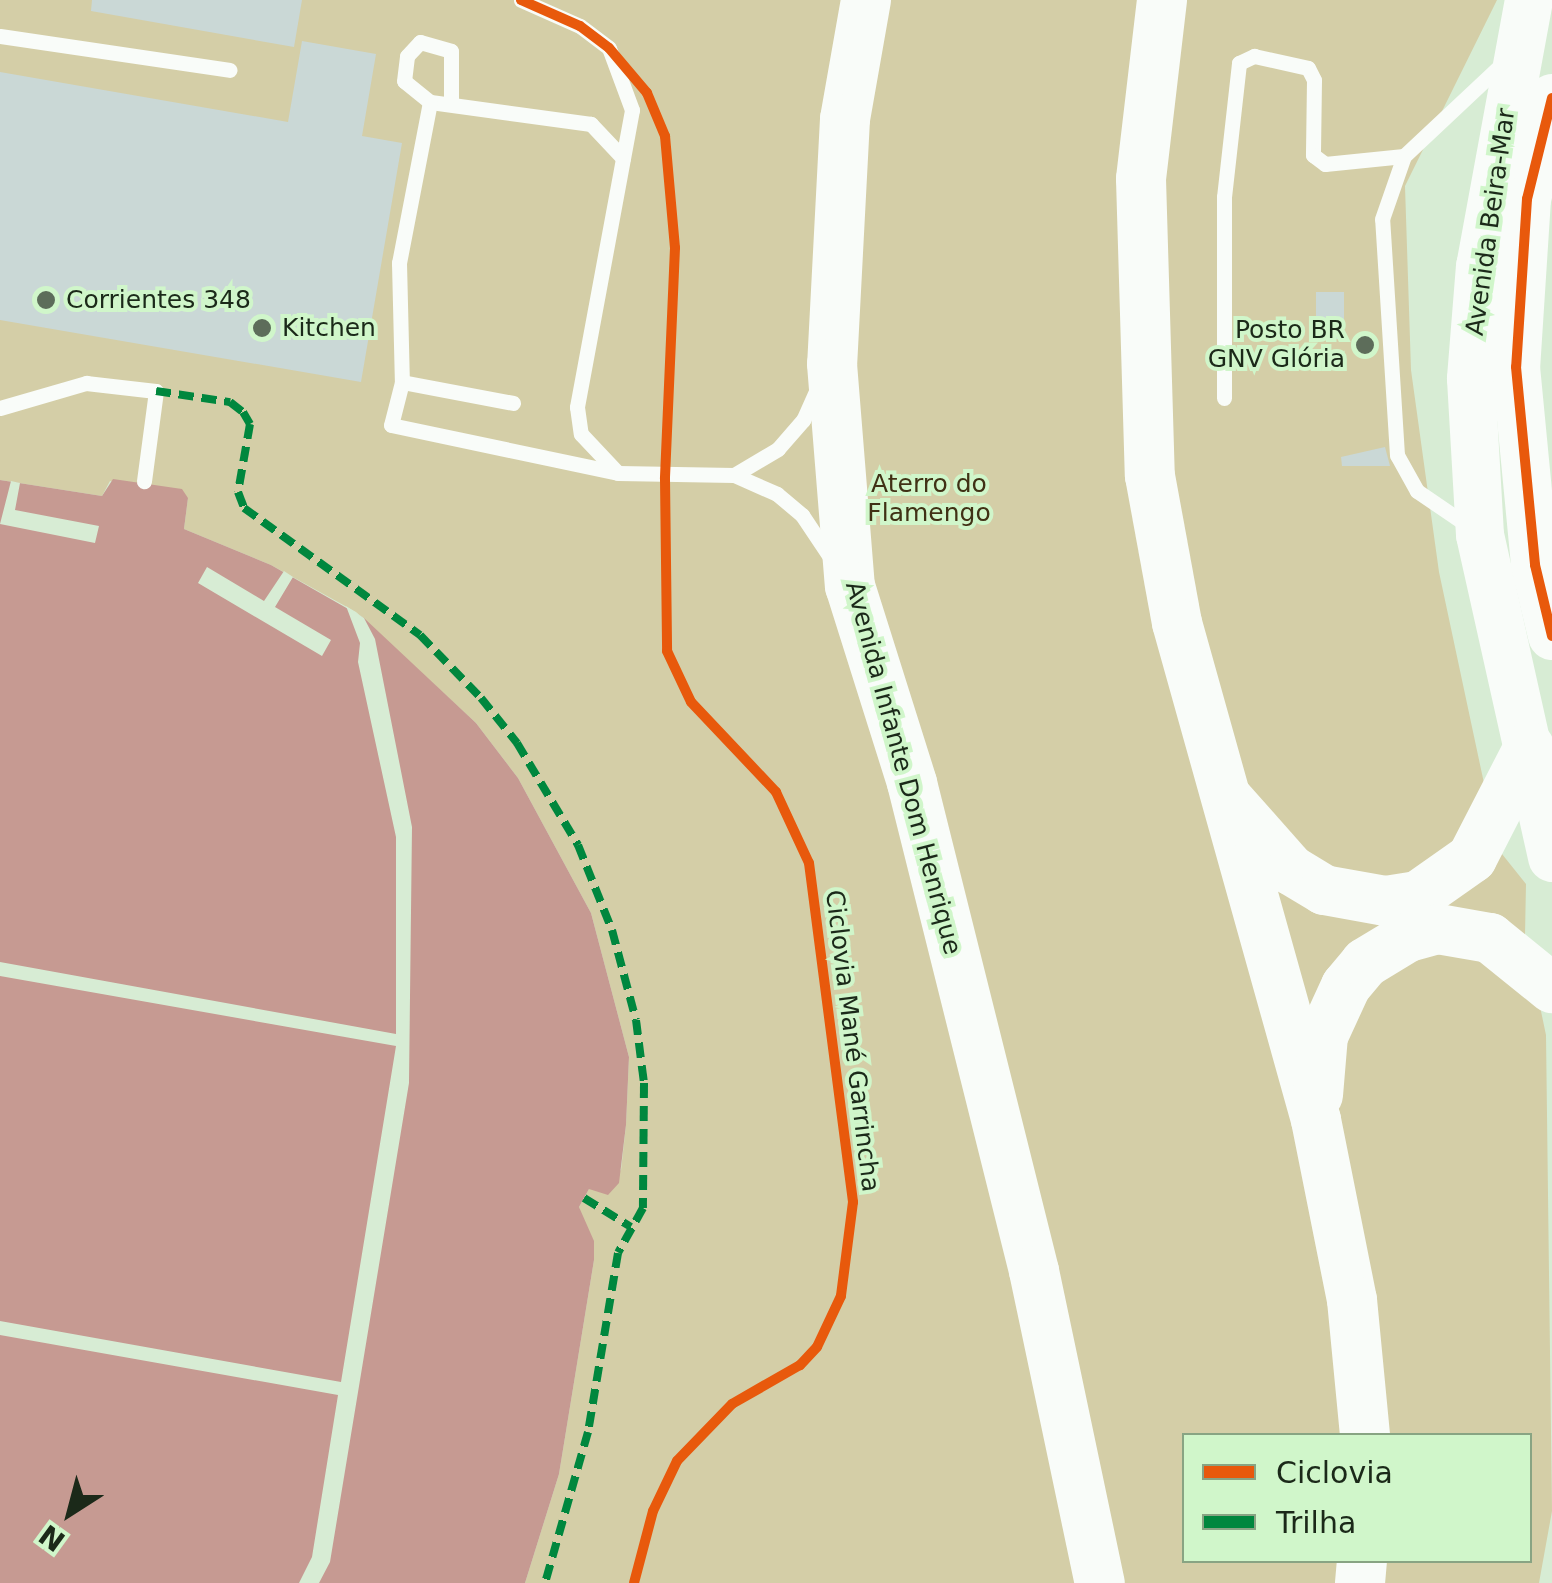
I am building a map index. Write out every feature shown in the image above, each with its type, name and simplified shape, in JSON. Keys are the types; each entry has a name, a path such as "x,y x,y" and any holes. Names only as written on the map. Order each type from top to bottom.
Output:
{"highway":[{"name":"Avenida Infante Dom Henrique","path":"866,0 845,119 832,364 850,586 912,783 1034,1271 1100,1583"},
{"path":"1162,0 1140,179 1150,476 1177,624 1316,1120 1352,1300 1365,1433"},
{"path":"1222,791 1291,870 1324,890 1386,902 1418,896 1472,858 1489,836 1529,746"},
{"path":"1316,1120 1323,1036 1346,986 1385,948 1438,930 1462,930 1514,954 1552,988"}],"main road":[{"name":"Avenida Beira-Mar","path":"1529,0 1515,51 1477,304 1472,379 1480,534 1552,858"},
{"name":"Avenida Beira-Mar","path":"1552,98 1528,199 1516,367 1544,549 1552,636"}],"lane":[{"path":"524,0 580,26 609,48 632,110 576,407 581,434 618,473"},
{"path":"0,36 230,70"},
{"path":"451,104 452,50 420,42 411,46 404,82 430,102 591,124 623,158"},
{"path":"1480,534 1417,491 1397,456 1382,219 1404,156 1515,51"},
{"path":"1224,398 1224,197 1239,63 1254,56 1308,68 1314,80 1314,154 1325,164 1404,156"},
{"path":"430,102 399,263 402,382 391,425 618,473 734,475 777,494 802,515 850,586"},
{"path":"734,475 790,435 832,364"},
{"path":"402,382 513,404"},
{"path":"0,408 86,383 156,391 144,481"}],"green space":[{"name":"Aterro do Flamengo","path":"0,0 1497,0 1405,186 1411,370 1439,572 1498,849 1526,884 1525,935 1546,1035 1552,1511 1539,1583 525,1583 559,1474 594,1260 579,1207 589,1189 621,1170 626,1125 629,1057 591,913 518,778 476,723 356,612 271,565 184,529 188,498 110,481 102,496 0,480"}],"shaded area":[{"path":"113,479 182,489 188,498 184,529 271,565 364,618 476,723 518,778 591,913 629,1057 626,1125 619,1183 608,1195 589,1189 579,1207 594,1241 594,1260 559,1474 525,1583 0,1583 0,480 102,496"}],"pier":[{"path":"11,481 20,483 15,510 99,526 95,543 0,524"},
{"path":"207,567 264,601 284,571 293,577 275,607 331,640 322,656 198,583"},
{"path":"346,606 364,618 375,639 412,827 409,1083 330,1562 319,1583 299,1583 312,1557 338,1395 0,1335 0,1321 341,1382 396,1046 0,976 0,962 396,1034 396,837 358,662 360,643"}],"building":[{"path":"92,0 302,0 294,47 91,11"},
{"path":"302,41 376,54 362,136 402,143 361,382 0,320 0,72 288,122"},
{"path":"1316,292 1344,292 1344,339 1316,339"},
{"path":"1385,447 1390,466 1342,466 1341,457"}],"marked path":[{"path":"156,391 230,402 243,412 250,424 238,492 244,508 420,635 481,698 517,743 578,845 612,930 636,1020 644,1083 643,1208 618,1253 588,1432 545,1583"},
{"path":"584,1198 631,1227"}],"cycle path":[{"name":"Ciclovia Mané Garrincha","path":"521,0 580,26 609,48 647,93 665,136 675,248 665,479 667,651 691,702 776,792 809,863 853,1202 841,1296 817,1347 800,1365 732,1404 677,1461 653,1511 634,1583"},
{"path":"1552,98 1527,199 1516,367 1535,565 1552,636"}],"place":[{"name":"Corrientes 348","path":"46,300"},
{"name":"Kitchen","path":"262,328"},
{"name":"Posto BR GNV Glória","path":"1365,345"}]}
